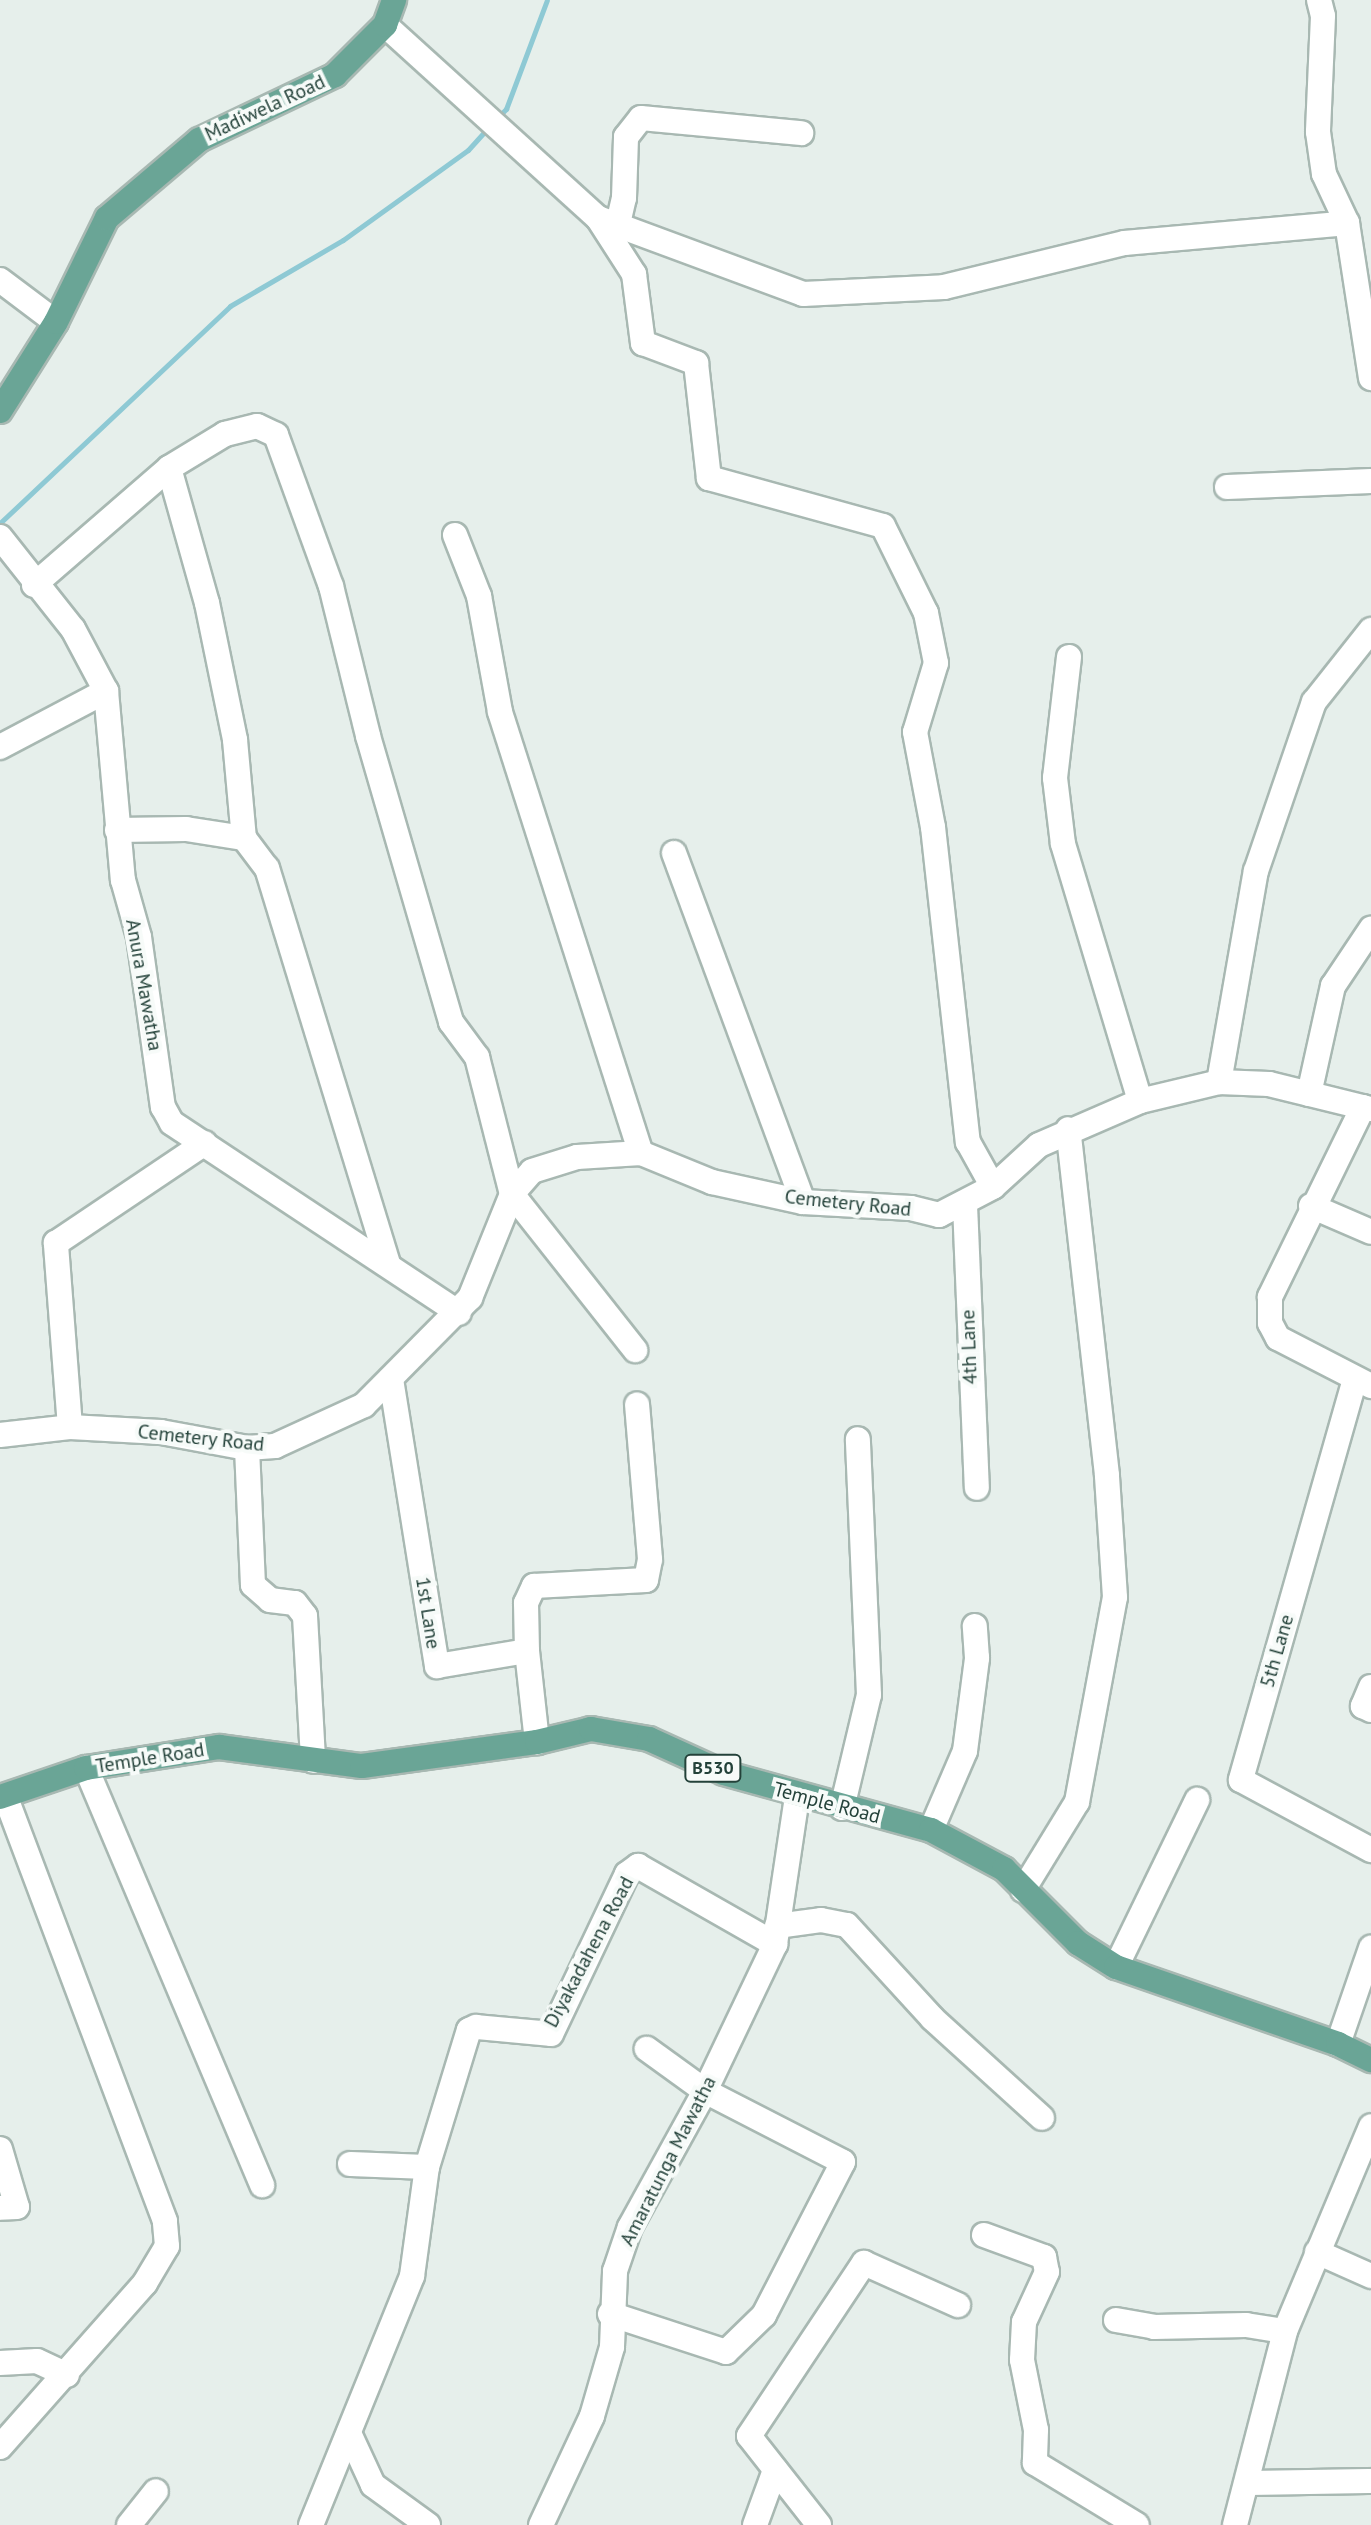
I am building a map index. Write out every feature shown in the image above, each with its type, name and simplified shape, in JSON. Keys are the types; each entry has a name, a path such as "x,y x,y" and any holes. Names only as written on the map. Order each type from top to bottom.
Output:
{"main road":[{"name":"Madiwela Road","path":"0,411 56,322 107,218 199,140 335,75 385,25 394,0"},
{"name":"Temple Road","path":"3,1796 86,1768 219,1747 362,1766 537,1742 591,1729 649,1739 724,1773 797,1797 931,1830 1004,1869 1078,1943 1116,1967 1338,2044 1371,2060"}],"street":[{"path":"1319,0 1323,16 1318,132 1324,174 1347,223 1371,378"},
{"path":"385,25 608,223 634,274 643,343 696,363 709,478 883,526 926,613 936,663 915,732 933,827 968,1142 993,1187"},
{"path":"608,223 624,198 626,137 641,118 801,133"},
{"path":"608,223 803,294 944,287 1125,243 1347,223"},
{"path":"0,280 56,322"},
{"path":"34,585 169,468 225,434 257,426 276,435 331,586 368,736 451,1022 477,1057 512,1194 635,1350"},
{"path":"169,468 207,603 235,740 244,838 267,868 388,1265"},
{"path":"1227,487 1371,481"},
{"path":"455,535 479,596 500,712 641,1153"},
{"name":"Anura Mawatha","path":"0,537 34,585 73,629 106,691 123,880 139,937 163,1107 172,1123 459,1313"},
{"path":"1219,1082 1256,871 1314,702 1371,630"},
{"path":"1069,657 1055,778 1063,844 1140,1101"},
{"path":"0,747 106,691"},
{"path":"117,830 186,829 244,838"},
{"path":"674,853 803,1202"},
{"path":"1309,1094 1333,986 1371,929"},
{"name":"Cemetery Road","path":"0,1435 70,1427 161,1432 247,1448 275,1446 364,1405 459,1313 470,1298 512,1194 532,1171 577,1157 641,1153 712,1182 803,1202 911,1208 939,1215 965,1205 993,1187 1039,1145 1068,1129 1140,1101 1219,1082 1269,1084 1367,1108"},
{"path":"1363,1382 1278,1338 1270,1323 1270,1297 1311,1206 1367,1108"},
{"path":"1023,1890 1077,1802 1115,1597 1107,1475 1068,1129"},
{"path":"70,1427 56,1243 205,1143"},
{"name":"4th Lane","path":"965,1205 977,1488"},
{"path":"1311,1206 1371,1232"},
{"name":"1st Lane","path":"391,1379 437,1666 527,1651"},
{"name":"5th Lane","path":"1363,1382 1241,1780 1371,1850"},
{"path":"537,1742 527,1651 526,1603 534,1586 633,1585 646,1580 650,1559 637,1405"},
{"path":"842,1808 869,1695 858,1439"},
{"path":"247,1448 253,1585 270,1600 295,1603 305,1616 313,1761"},
{"path":"931,1830 965,1751 977,1658 975,1626"},
{"path":"1371,1687 1363,1706 1371,1710"},
{"path":"86,1768 262,2185"},
{"path":"0,2447 67,2375 145,2283 167,2246 165,2221 3,1796"},
{"name":"Amaratunga Mawatha","path":"541,2525 592,2416 612,2347 610,2314 615,2271 630,2227 705,2091 776,1935 797,1797"},
{"path":"1116,1967 1197,1800"},
{"name":"Diyakadahena Road","path":"311,2525 412,2276 427,2167 469,2030 476,2027 551,2034 627,1874 638,1866 776,1935"},
{"path":"776,1935 821,1920 847,1925 933,2019 1042,2118"},
{"path":"1338,2044 1371,1948"},
{"path":"610,2314 726,2352 764,2315 843,2162 705,2091 647,2049"},
{"path":"1235,2525 1285,2331 1371,2126"},
{"path":"0,2149 17,2207 0,2208"},
{"path":"350,2164 427,2167"},
{"path":"984,2235 1044,2257 1047,2272 1024,2322 1022,2360 1036,2430 1035,2463 1137,2525"},
{"path":"1317,2252 1371,2276"},
{"path":"819,2525 749,2436 864,2263 958,2305"},
{"path":"1116,2320 1154,2327 1246,2325 1285,2331"},
{"path":"0,2363 37,2361 67,2375"},
{"path":"349,2433 373,2485 428,2525"},
{"path":"755,2525 775,2470"},
{"path":"1247,2483 1371,2481"},
{"path":"129,2525 156,2491"}],"waterway":[{"path":"497,118 506,109 547,0"},
{"path":"0,523 230,306 343,240 468,150 488,128"}]}
